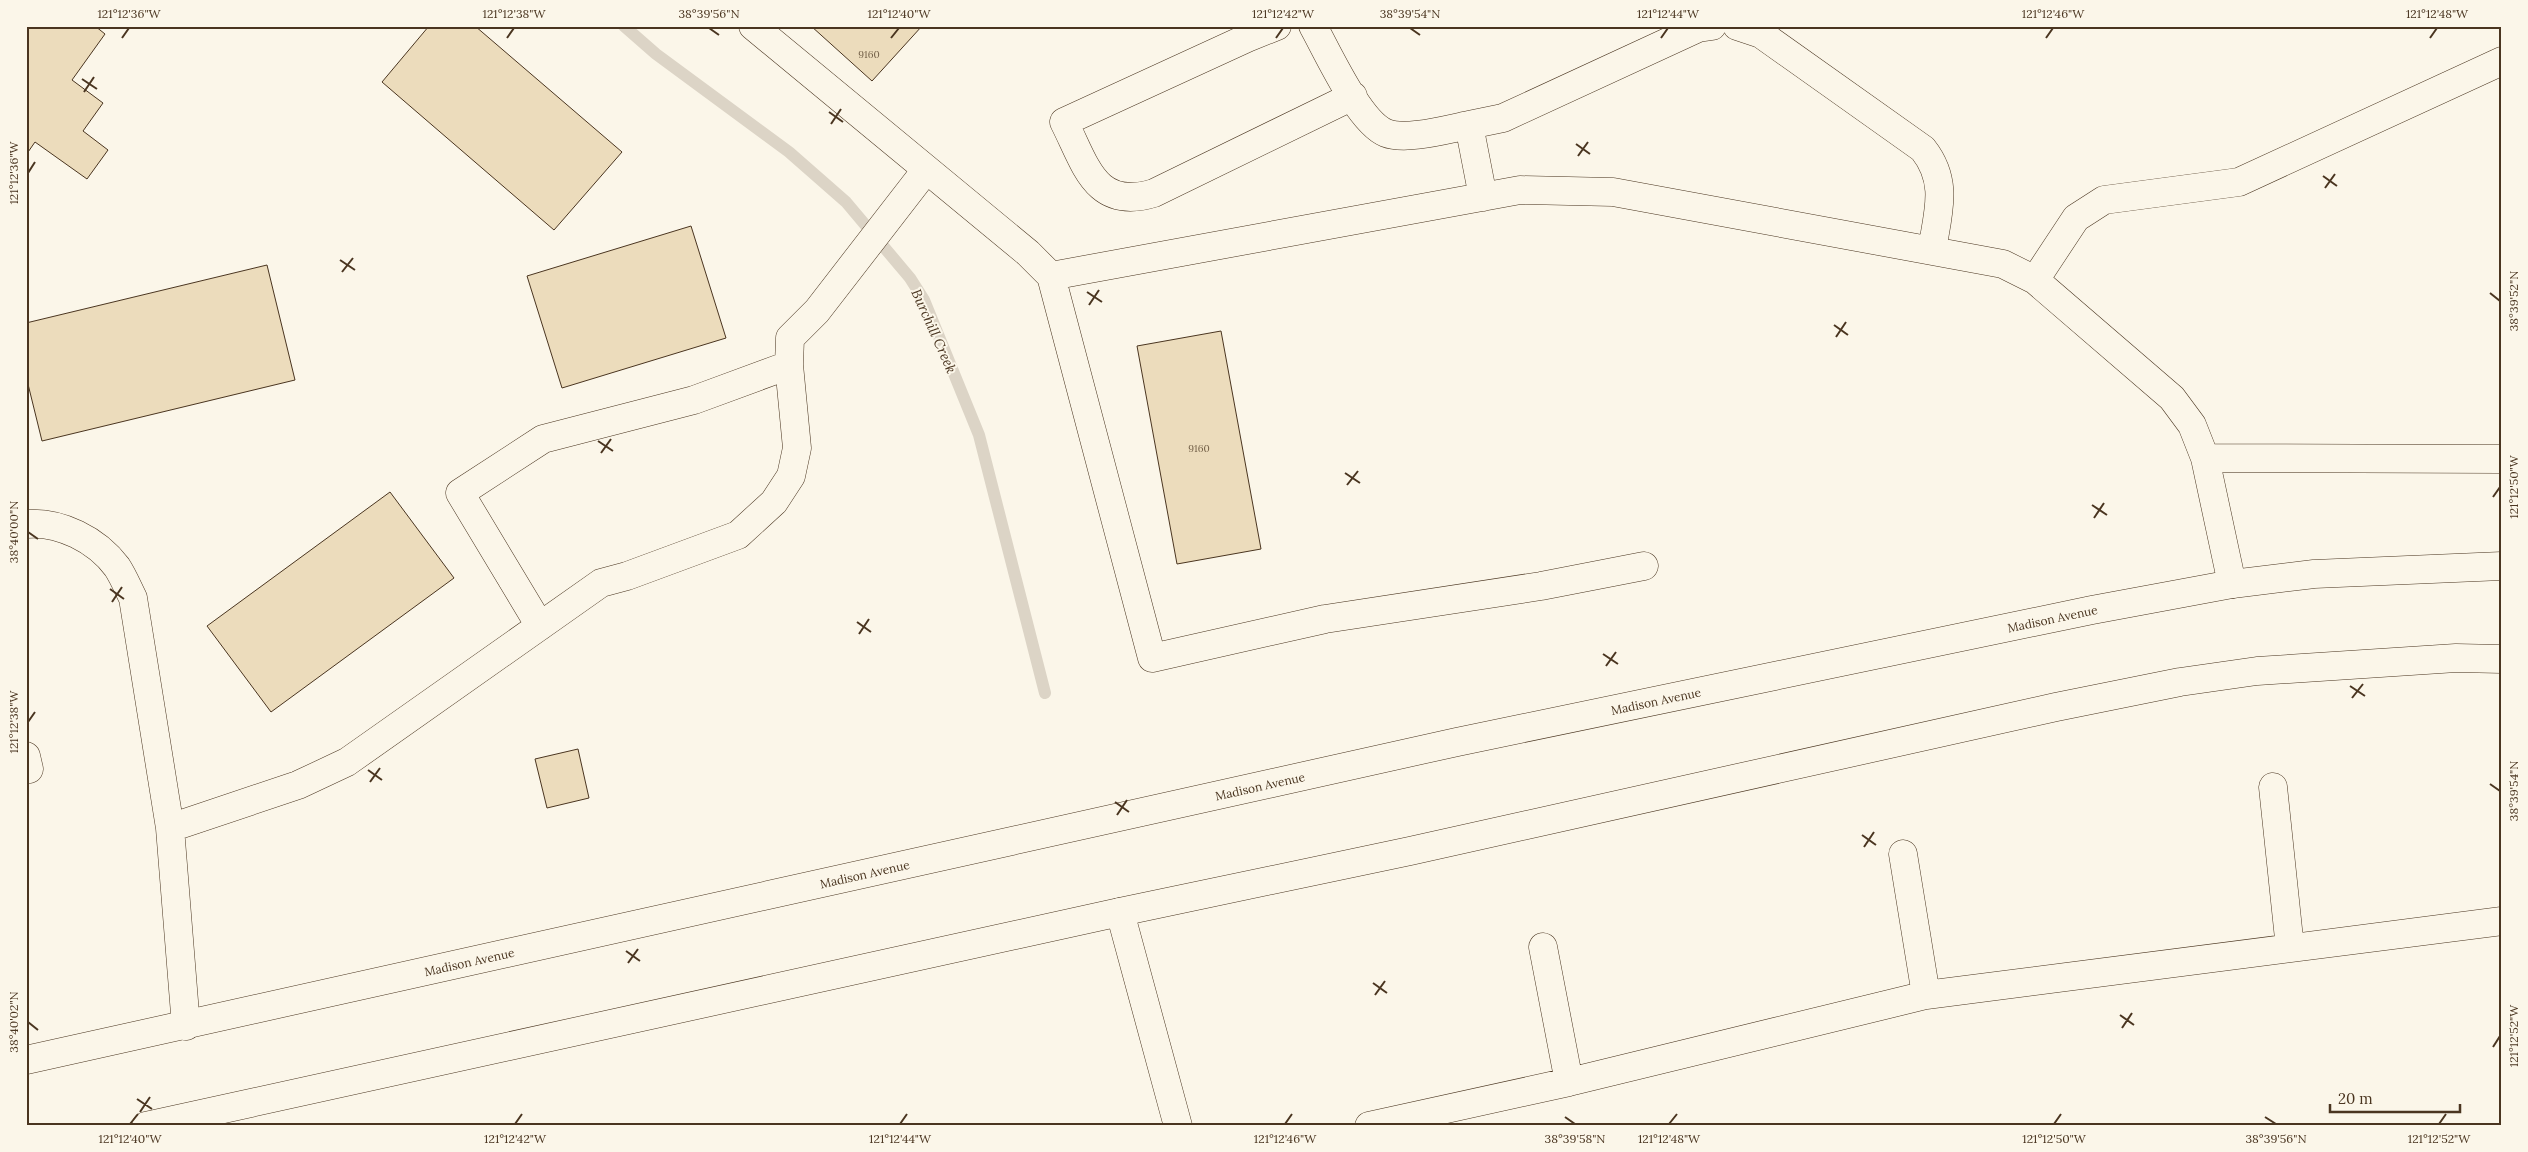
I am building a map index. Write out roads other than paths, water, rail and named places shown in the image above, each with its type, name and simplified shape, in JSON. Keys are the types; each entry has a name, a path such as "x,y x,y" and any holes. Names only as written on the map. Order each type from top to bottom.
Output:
{"street":[{"path":"753,26 1028,253 1051,276 1152,658 1325,619 1541,586 1644,566"},
{"path":"1277,26 1064,122 1093,179 1110,193 1126,199 1154,193 1353,96"},
{"path":"1313,26 1367,118 1386,133 1406,135 1504,118 1698,28 1712,26"},
{"path":"1737,26 1761,34 1923,149 1934,163 1941,192 1932,250"},
{"path":"2035,280 2076,218 2104,200 2239,182 2502,61"},
{"path":"1470,125 1483,197"},
{"path":"170,828 298,785 347,762 600,583 628,576 738,535 774,502 791,476 797,448 789,364 790,338 817,311 926,170"},
{"path":"1051,276 1520,190 1612,192 2003,264 2035,280 2172,398 2192,425 2204,458 2232,584"},
{"path":"540,626 460,493 543,439 694,400 789,364"},
{"path":"2204,458 2502,459"},
{"path":"26,524 62,528 93,544 117,567 133,598 170,828 186,1026"},
{"name":"Madison Avenue","path":"26,1060 186,1026 1457,742 2092,610 2232,584 2314,574 2502,566"},
{"path":"146,1126 203,1119 1120,912 1401,853 2056,707 2180,682 2266,670 2456,658 2502,659"},
{"path":"2273,787 2290,948"},
{"path":"1903,854 1926,995"},
{"path":"1120,912 1178,1126"},
{"path":"1369,1126 1569,1082 1926,995 2502,921"},
{"path":"1543,947 1569,1082"}],"waterway":[{"name":"Burchill Creek","path":"624,26 656,54 789,152 846,202 910,278 924,300 979,435 1045,693"}]}
